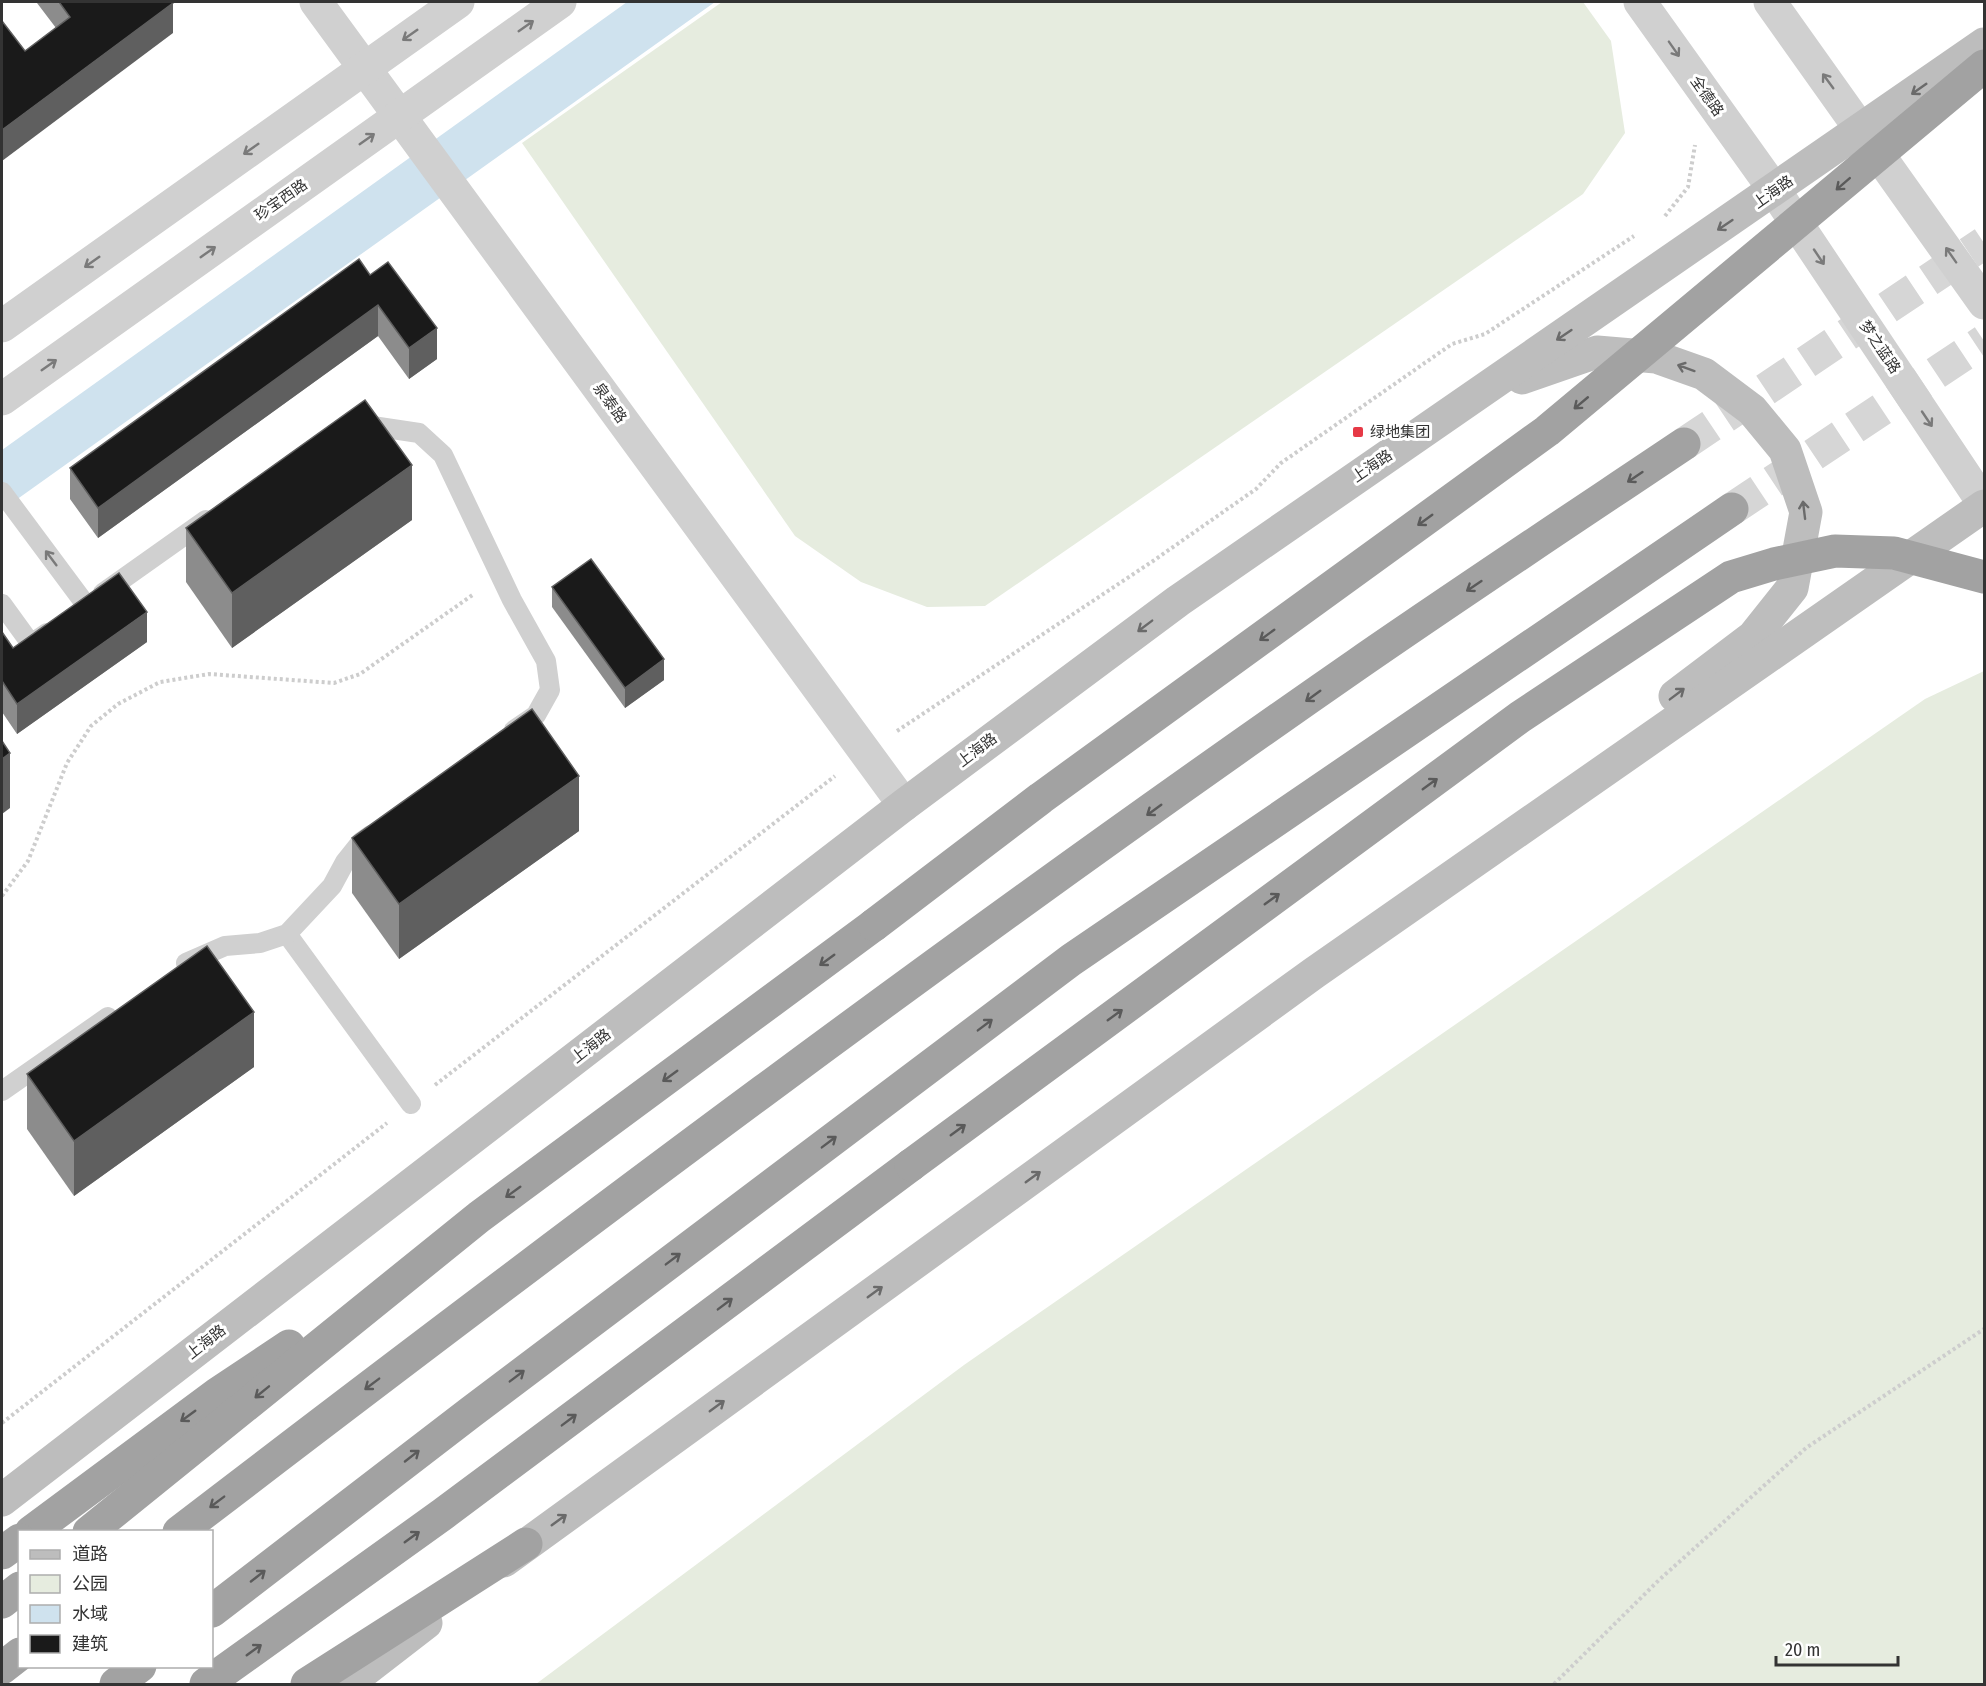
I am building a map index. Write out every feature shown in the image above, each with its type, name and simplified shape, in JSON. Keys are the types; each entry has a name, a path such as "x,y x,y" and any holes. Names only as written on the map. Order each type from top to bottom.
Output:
{"highway":[{"path":"34,1530 217,1394 479,1217 874,925 1041,798 1547,431 1984,66"},
{"path":"182,1530 428,1341 953,953 1359,664 1684,444"},
{"path":"213,1610 471,1412 1071,960 1732,509"},
{"path":"206,1684 452,1507 911,1165 1520,717 1731,577 1774,564 1835,551 1894,553 1984,576"},
{"path":"91,1530 479,1217"},
{"path":"2,1553 18,1541"},
{"path":"307,1684 526,1544"},
{"path":"2,1602 18,1590"},
{"path":"2,1668 18,1656"},
{"path":"116,1684 137,1668"}],"main road":[{"name":"上海路","path":"2,1500 904,805 1178,601 1984,44"},
{"path":"1178,601 1524,376 1596,352 1656,357 1704,374 1752,410 1785,450 1806,512 1792,588 1753,637 1314,973"},
{"path":"347,1684 526,1544 1314,973 1984,505"}],"street":[{"name":"泉泰路","path":"316,2 904,805"},
{"path":"2,326 458,2"},
{"name":"珍宝西路","path":"2,399 560,2"},
{"name":"全德路","path":"1640,2 1774,191"},
{"path":"1770,2 1984,303"},
{"name":"梦之蓝路","path":"1774,191 1984,505"}],"lane":[{"path":"339,426 361,424 419,433 443,455 546,661 550,690 536,715 499,741"},
{"path":"2,492 86,605"},
{"path":"2,604 31,645 222,509"},
{"path":"175,971 194,958 225,946 260,943 287,934 310,913 333,886 345,862 361,842 389,822"},
{"path":"287,934 411,1104"},
{"path":"2,1090 127,1004"}],"path":[{"path":"1655,222 1665,216 1688,187 1695,146 1694,136"},
{"path":"2,1423 866,752 1153,561 1256,489 1281,463 1452,345 1485,334 1635,236"},
{"path":"2,896 28,861 67,763 91,726 118,704 160,682 209,674 334,683 360,674 501,574"},
{"path":"1554,1684 1659,1580 1806,1448 1984,1329"}],"green space":[{"path":"722,2 1583,2 1611,41 1625,133 1583,194 985,606 927,607 861,582 795,536 522,143"},
{"path":"1984,671 1984,1684 536,1684 964,1365 1925,699"}],"water":[{"path":"627,2 715,2 2,510 2,450"}],"building":[{"path":"59,2 173,3 2,130 2,21 25,51 70,17"},
{"path":"359,259 370,275 388,262 437,328 409,348 378,305 98,508 70,468"},
{"path":"365,400 412,465 232,593 186,528"},
{"path":"591,559 664,659 625,688 552,587"},
{"path":"119,573 147,612 17,704 2,681 2,632 13,648"},
{"path":"532,709 579,776 399,904 352,838"},
{"path":"2,741 10,753 2,759"},
{"path":"207,946 254,1012 74,1141 27,1074"}],"tunnel":[{"path":"1684,444 1984,243"},
{"path":"1732,509 1984,341"}],"place":[{"name":"绿地集团","path":"1358,432"}]}
